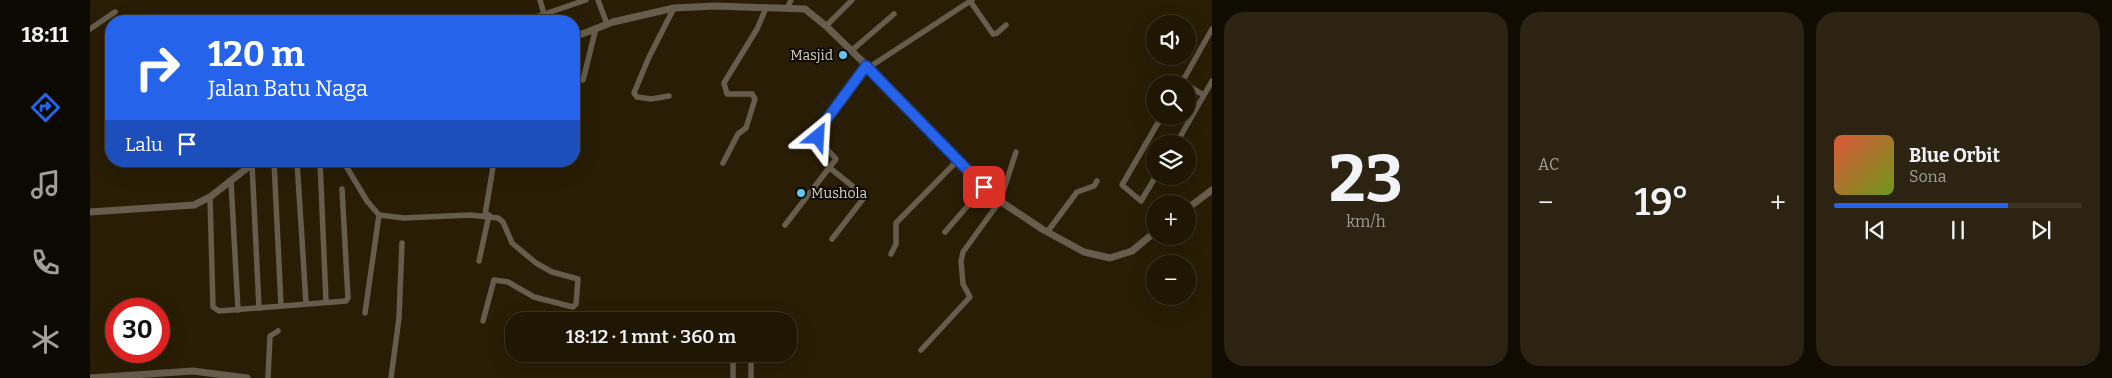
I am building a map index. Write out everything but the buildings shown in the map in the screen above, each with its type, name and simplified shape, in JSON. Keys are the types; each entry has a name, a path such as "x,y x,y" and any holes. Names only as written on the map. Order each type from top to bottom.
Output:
{"street":[{"path":"540,0 544,14"},
{"path":"541,15 586,0"},
{"path":"598,0 607,24"},
{"path":"788,9 791,0"},
{"path":"826,26 852,0"},
{"path":"785,226 836,158 820,140 818,131 867,67 971,0 992,34 997,34 1006,25"},
{"path":"580,34 607,24 674,8 715,6 808,11 898,96 957,161 1000,201 1084,252 1110,258 1132,251 1146,239"},
{"path":"669,96 637,97 634,93 649,57 674,8"},
{"path":"723,164 738,133 746,128 755,99 752,94 727,94 724,83 757,29 766,8"},
{"path":"111,15 115,12"},
{"path":"851,51 894,14"},
{"path":"90,29 105,19"},
{"path":"583,80 596,28"},
{"path":"1187,75 1212,29"},
{"path":"1181,135 1212,81"},
{"path":"1196,90 1204,95"},
{"path":"1146,143 1122,185 1141,201 1151,185"},
{"path":"921,350 970,297 963,284 961,261 963,252 1000,201 1016,152"},
{"path":"890,254 896,244 896,223 957,161"},
{"path":"90,212 194,205 210,197 249,167"},
{"path":"254,167 259,308"},
{"path":"274,167 281,306"},
{"path":"297,167 306,303"},
{"path":"320,167 326,301"},
{"path":"347,167 367,201 379,215 404,218 487,215 500,219 512,243 543,268 578,278 576,304 571,307 534,297 508,282 491,279 483,321"},
{"path":"479,261 493,167"},
{"path":"830,168 860,193 863,200 832,239"},
{"path":"231,181 238,310"},
{"path":"1048,231 1078,192 1094,186 1098,181"},
{"path":"945,232 984,187"},
{"path":"210,197 214,307 219,311 238,310 326,301 342,302 348,298 342,189"},
{"path":"1196,202 1212,190"},
{"path":"365,312 379,215"},
{"path":"391,378 400,318 402,242"},
{"path":"268,378 270,335 278,331"},
{"path":"733,362 733,378"},
{"path":"751,362 751,378"},
{"path":"90,378 201,371 248,378"}],"place":[{"name":"Masjid","path":"843,55"},
{"name":"Mushola","path":"801,193"}],"route":[{"path":"818,137 818,131 866,66 898,96 957,161 984,187"}]}
